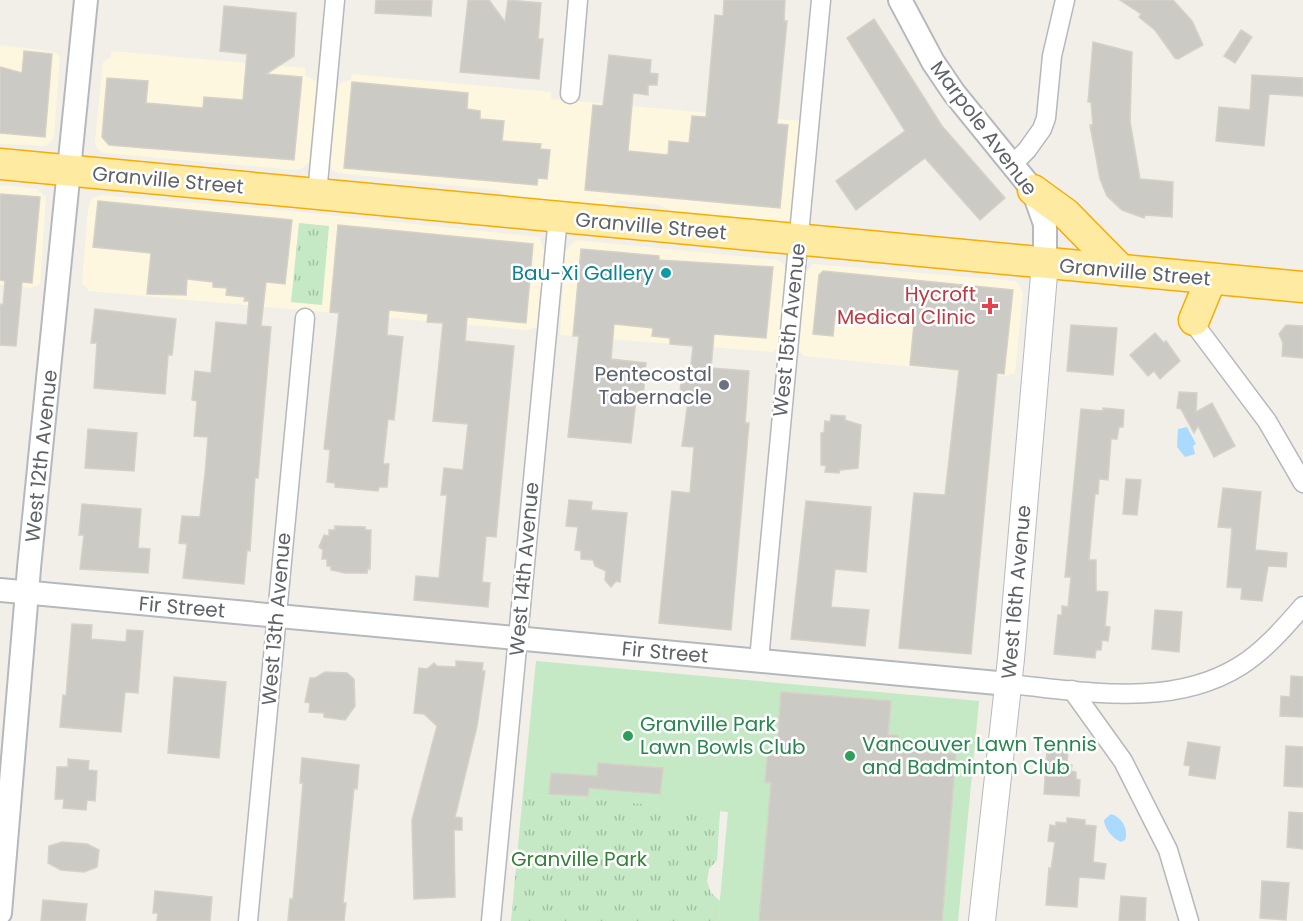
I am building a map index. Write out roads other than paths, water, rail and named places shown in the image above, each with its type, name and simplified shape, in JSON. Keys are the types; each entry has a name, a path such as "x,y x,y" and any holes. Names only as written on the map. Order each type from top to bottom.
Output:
{"highway":[{"name":"Granville Street","path":"0,164 1303,287"},
{"path":"1032,190 1066,214 1121,270"},
{"path":"1194,320 1198,278"}],"main road":[{"name":"West 16th Avenue","path":"982,921 1008,684 1044,263"}],"street":[{"name":"West 12th Avenue","path":"0,913 27,592 86,0"},
{"path":"317,194 335,0"},
{"path":"570,94 578,0"},
{"name":"West 15th Avenue","path":"759,660 820,0"},
{"name":"Marpole Avenue","path":"900,0 933,62 954,93 1013,164 1040,203 1045,224 1044,263"},
{"path":"1013,164 1027,150 1042,129 1046,118 1052,56 1065,0"},
{"name":"West 14th Avenue","path":"492,921 558,217"},
{"name":"West 13th Avenue","path":"248,921 305,318"},
{"path":"1194,320 1198,329 1267,421 1303,483"},
{"name":"Fir Street","path":"0,590 1128,694 1189,688 1240,666 1280,633 1303,606"},
{"path":"1072,690 1123,761 1148,810 1168,850 1189,921"}],"water":[{"path":"1187,427 1196,444 1193,446 1195,454 1185,457 1177,447 1178,429"},
{"path":"1111,814 1121,821 1125,828 1125,840 1121,842 1107,830 1104,820"}],"place":[{"name":"Bau-Xi Gallery","path":"666,273"},
{"name":"Hycroft Medical Clinic","path":"990,306"},
{"name":"Pentecostal Tabernacle","path":"724,385"},
{"name":"Granville Park Lawn Bowls Club","path":"628,736"},
{"name":"Vancouver Lawn Tennis and Badminton Club","path":"850,756"}],"park label":[{"name":"Granville Park","path":"579,859"}]}
